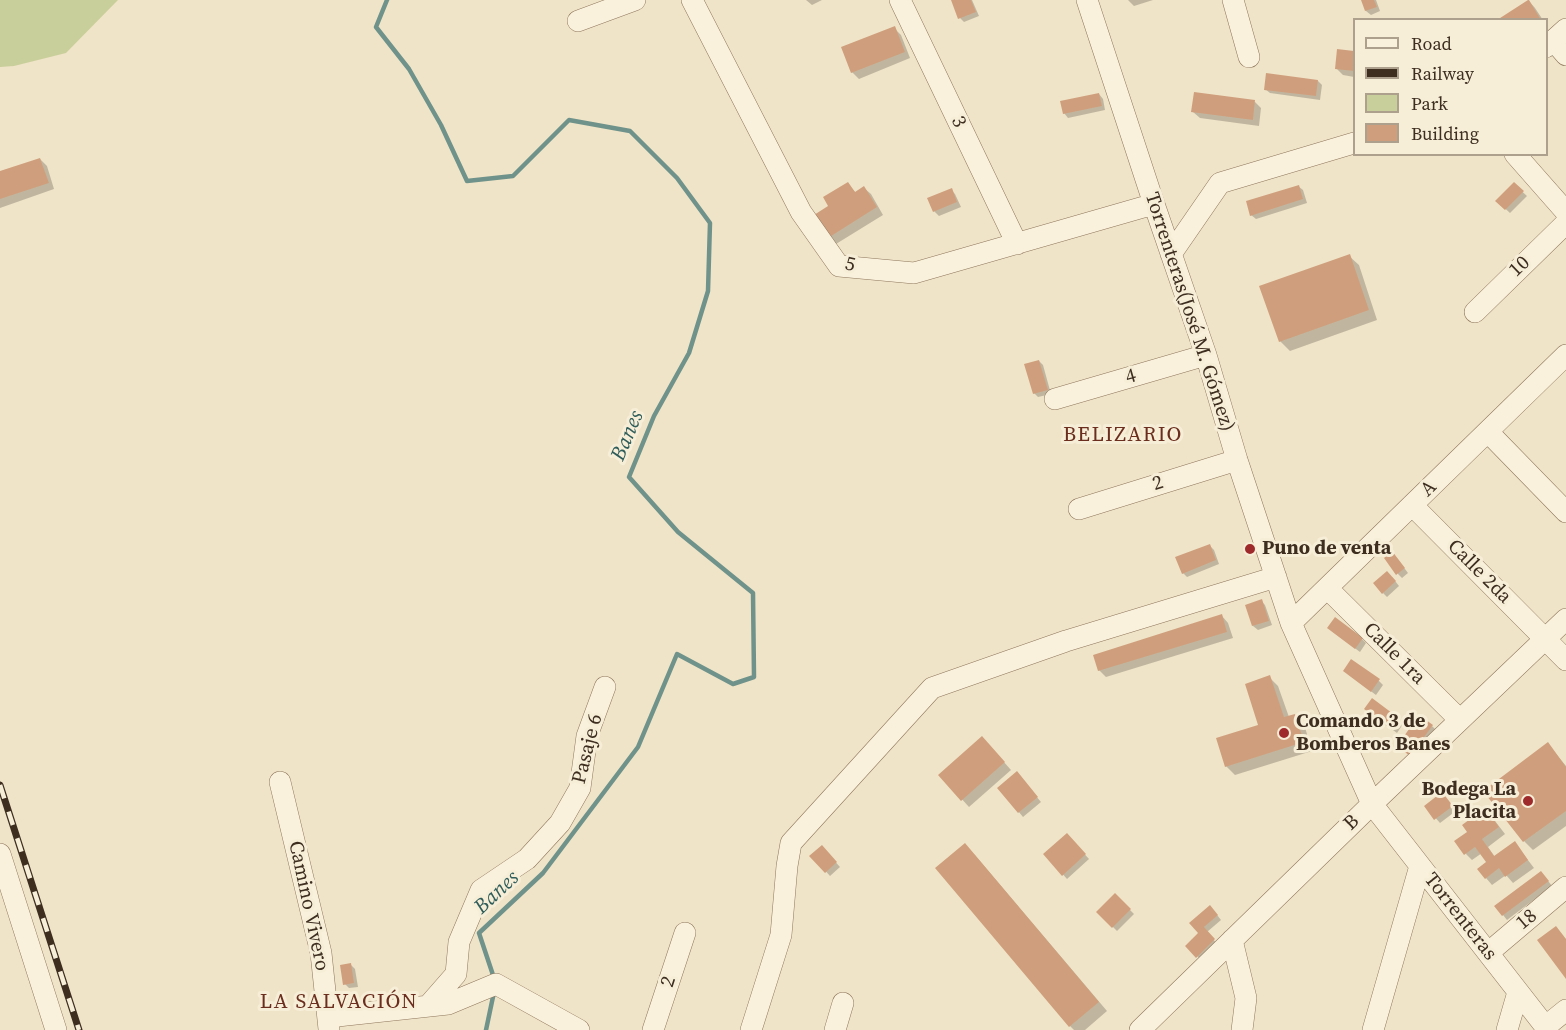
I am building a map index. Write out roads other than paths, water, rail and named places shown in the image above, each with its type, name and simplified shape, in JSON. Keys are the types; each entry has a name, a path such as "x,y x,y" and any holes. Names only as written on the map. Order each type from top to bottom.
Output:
{"street":[{"path":"578,21 635,0"},
{"name":"5","path":"692,0 801,212 839,266 914,273 1154,204"},
{"name":"3","path":"900,0 1017,244"},
{"name":"Torrenteras(José M. Gómez)","path":"1087,0 1206,355 1237,460 1291,623"},
{"path":"1233,0 1249,57"},
{"path":"1171,254 1220,183 1353,143"},
{"path":"1517,156 1566,212"},
{"name":"10","path":"1475,312 1566,223"},
{"name":"4","path":"1055,399 1206,355"},
{"name":"A","path":"1291,623 1565,360"},
{"path":"1488,432 1566,512"},
{"name":"2","path":"1079,509 1237,460"},
{"name":"Calle 2da","path":"1412,505 1566,660"},
{"path":"751,1030 781,935 791,843 932,688 1065,641 1276,577"},
{"name":"Calle 1ra","path":"1328,588 1460,720"},
{"name":"B","path":"1140,1030 1566,619"},
{"name":"Torrenteras","path":"1291,623 1372,804 1546,1028"},
{"name":"Pasaje 6","path":"428,1006 456,975 459,942 481,890 527,859 560,823 580,788 587,736 605,687"},
{"name":"Camino Vivero","path":"280,782 321,953 328,1023"},
{"path":"0,854 56,1030"},
{"path":"1373,1030 1420,866"},
{"name":"18","path":"1488,953 1566,887"},
{"name":"2","path":"653,1030 685,933"},
{"path":"1232,940 1246,998 1242,1030"},
{"path":"328,1023 448,1004 496,984 579,1030"},
{"path":"1507,1030 1518,992"},
{"path":"836,1030 843,1002"},
{"path":"1546,1028 1566,1010"}],"waterway":[{"name":"Banes","path":"387,0 376,27 409,69 441,125 467,181 513,176 569,120 630,131 677,178 710,223 708,291 689,353 654,416 629,477 678,532 753,593 754,677 733,684 677,654 638,747 543,873 479,933 494,978"},
{"name":"Banes","path":"486,1030 494,992"}],"railway":[{"path":"0,785 79,1030"}],"place":[{"name":"Puno de venta","path":"1250,549"},
{"name":"Comando 3 de Bomberos Banes","path":"1284,733"},
{"name":"Bodega La Placita","path":"1528,801"}],"district":[{"name":"BELIZARIO","path":"1123,436"},
{"name":"LA SALVACIÓN","path":"339,1003"}]}
